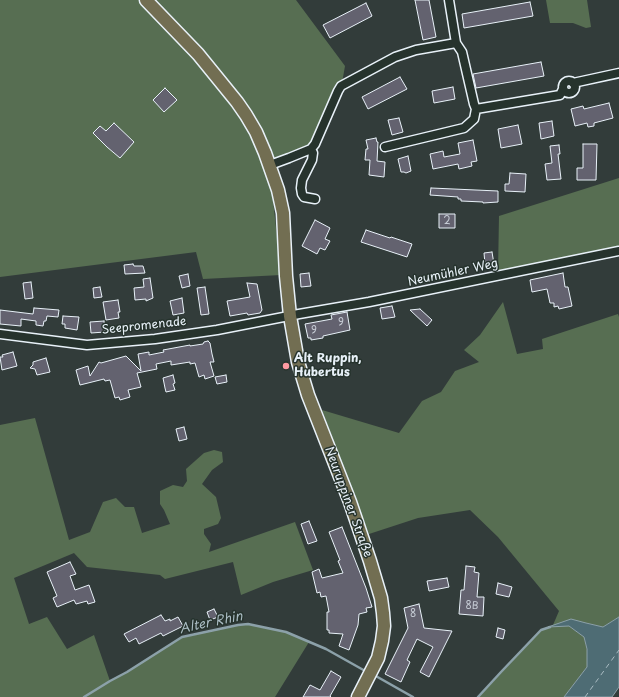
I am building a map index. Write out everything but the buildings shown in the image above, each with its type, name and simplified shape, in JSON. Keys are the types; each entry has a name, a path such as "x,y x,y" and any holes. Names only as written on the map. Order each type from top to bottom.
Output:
{"main road":[{"name":"Neuruppiner Straße","path":"146,0 210,68 238,102 256,132 270,165 278,190 283,213 286,276 290,316 298,362 308,395 350,502 370,561 380,598 384,626 382,641 378,658 361,693"}],"street":[{"path":"385,147 464,128 474,119 476,109 462,52 456,43 449,0"},
{"path":"270,165 311,149 315,144 341,86 396,57 416,50 456,43"},
{"path":"476,109 560,96 563,89 568,93 573,92 575,87 573,83 619,73"},
{"path":"311,149 313,153 312,160 302,180 301,188 304,197 315,199"},
{"name":"Neumühler Weg","path":"290,316 376,301 619,251"},
{"name":"Seepromenade","path":"0,334 87,344 155,339 217,330 290,316"}],"green space":[{"path":"0,0 296,0 345,66 342,83 313,143 303,151 264,160 272,190 281,275 203,279 196,252 0,277"},
{"path":"546,0 587,0 591,27 586,28 573,23 550,23"},
{"path":"619,178 619,251 498,273 499,216"},
{"path":"503,302 517,354 543,349 542,339 618,314 619,317 619,617 603,627 586,623 569,626 584,637 587,650 587,667 564,697 479,697 541,630 553,625 559,611 498,537 470,510 418,518 369,534 322,410 399,433 422,401 441,392 455,371 479,362 464,350 480,335"},
{"path":"35,418 69,540 90,532 103,502 116,498 125,507 134,507 142,533 170,524 160,504 160,491 173,485 183,487 187,481 186,469 204,453 214,450 222,452 223,462 212,470 202,484 216,497 221,518 218,524 204,529 204,534 211,544 209,552 295,522 313,570 273,582 241,595 233,562 165,579 160,575 87,567 74,553 14,578 29,624 47,617 67,649 94,635 110,681 182,637 248,624 286,632 309,642 275,697 0,697 0,425"}],"water":[{"path":"619,617 619,687 612,697 564,697 587,667 587,649 584,637 569,626 548,627 571,619 603,627"}],"waterway":[{"name":"Alter Rhin","path":"84,697 182,637 248,624 286,632 326,649 367,672"},
{"name":"Alter Rhin","path":"478,697 541,630 550,627"},
{"name":"Alter Rhin","path":"374,675 413,697"}],"ferry route":[{"path":"585,697 619,650"}],"place":[{"name":"Alt Ruppin, Hubertus","path":"286,366"}]}
